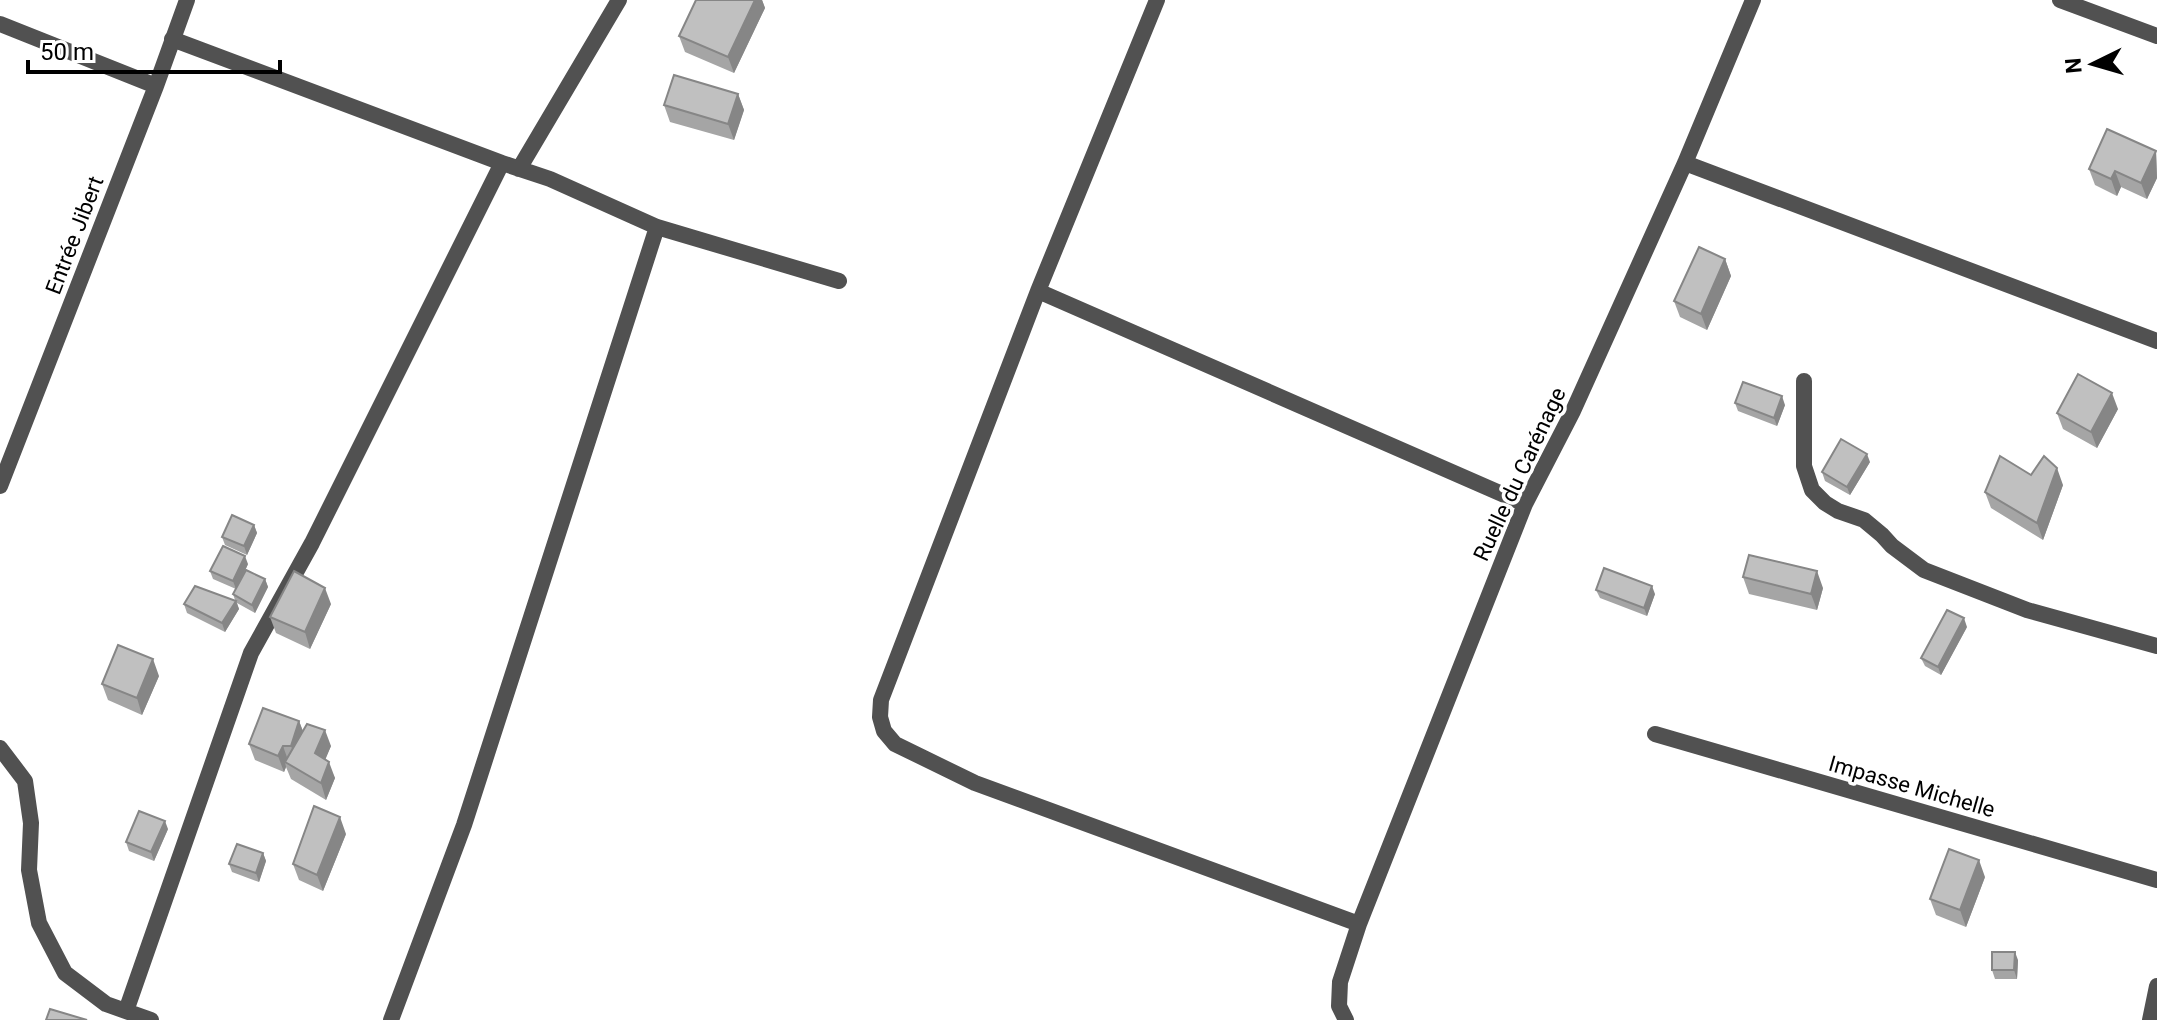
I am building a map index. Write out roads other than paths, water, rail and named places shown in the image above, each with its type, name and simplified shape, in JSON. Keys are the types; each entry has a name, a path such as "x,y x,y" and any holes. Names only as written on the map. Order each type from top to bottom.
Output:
{"street":[{"name":"Entrée Jibert","path":"0,486 187,0"},
{"path":"519,169 619,0"},
{"path":"1157,0 1038,291 881,700 880,717 884,731 895,744 975,783 1359,924"},
{"name":"Ruelle du Carénage","path":"1346,1020 1339,1006 1340,982 1359,924 1525,504 1573,411 1685,163 1753,0"},
{"path":"2060,0 2157,36"},
{"path":"0,24 156,86"},
{"path":"172,39 550,179 657,227 839,281"},
{"path":"126,1011 251,653 312,543 502,163"},
{"path":"1685,163 2157,341"},
{"path":"391,1020 464,825 657,227"},
{"path":"1038,291 1525,504"},
{"path":"1804,381 1804,466 1812,490 1825,503 1864,520 1924,570 2027,610 2157,646"},
{"name":"Impasse Michelle","path":"1655,734 2157,880"},
{"path":"0,748 25,781 31,823 29,870 39,923 65,973 106,1004 151,1020"},
{"path":"2150,1020 2157,986"}]}
